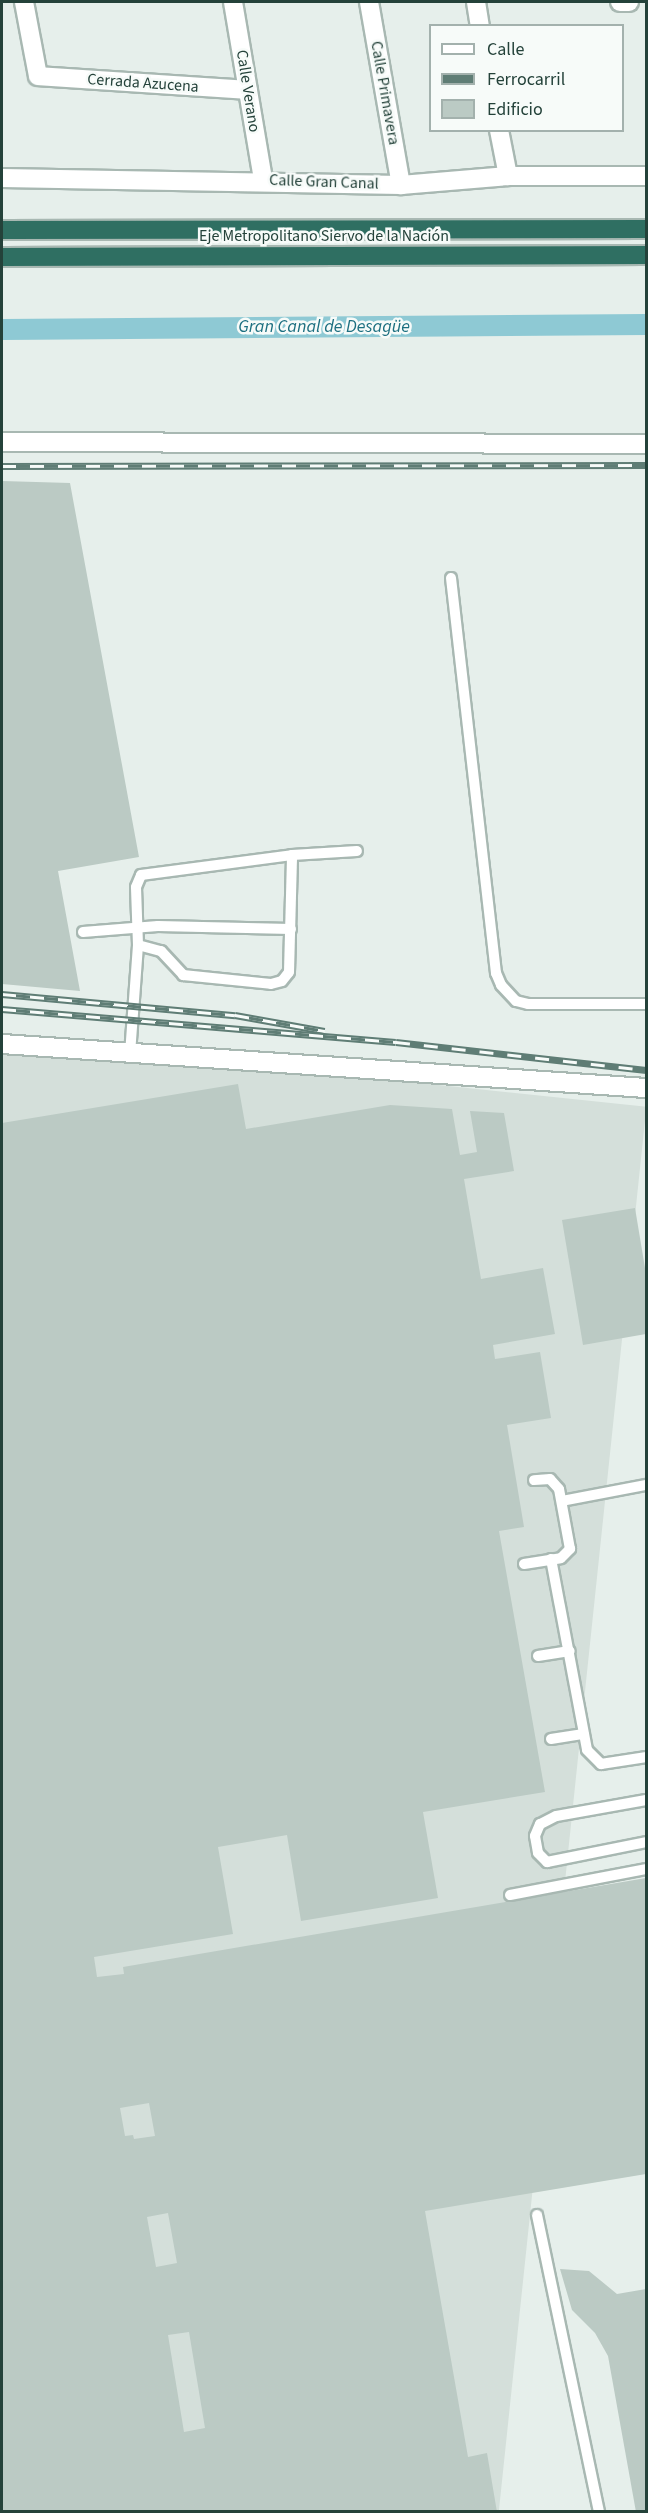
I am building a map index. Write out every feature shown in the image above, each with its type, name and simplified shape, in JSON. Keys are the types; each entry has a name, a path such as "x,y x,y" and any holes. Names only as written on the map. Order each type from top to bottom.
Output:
{"highway":[{"name":"Eje Metropolitano Siervo de la Nación","path":"2,230 646,229"},
{"name":"Eje Metropolitano Siervo de la Nación","path":"2,256 646,255"}],"street":[{"name":"Cerrada Azucena","path":"24,2 38,76 248,90"},
{"name":"Calle Verano","path":"233,2 263,180"},
{"name":"Calle Primavera","path":"369,2 401,185"},
{"path":"476,2 480,24"},
{"path":"620,2 629,2"},
{"path":"499,132 508,176"},
{"name":"Calle Gran Canal","path":"2,178 263,180 401,185 508,176 646,176"},
{"path":"2,442 646,444"},
{"path":"2,1044 646,1089"}],"lane":[{"path":"451,578 496,973 501,985 516,1001 528,1005 646,1004"},
{"path":"130,1054 138,945 136,882 145,873 292,855 357,851"},
{"path":"138,945 161,951 183,975 278,983 289,972 292,855"},
{"path":"83,932 138,927 291,929"},
{"path":"524,1564 566,1556 570,1549 562,1501 554,1480 534,1480"},
{"path":"562,1501 646,1485"},
{"path":"551,1559 584,1734 591,1758 601,1764 646,1757"},
{"path":"538,1656 570,1652"},
{"path":"551,1739 584,1734"},
{"path":"646,1800 556,1816 540,1824 535,1836 538,1853 548,1862 646,1842"},
{"path":"510,1895 646,1869"},
{"path":"537,2215 599,2511"}],"shaded area":[{"path":"2,1039 646,1107 499,2512 2,2512"}],"building":[{"path":"2,481 70,483 139,857 58,871 80,991 2,984"},
{"path":"238,1084 246,1129 390,1105 452,1109 460,1155 477,1152 470,1111 504,1113 514,1171 464,1179 481,1279 543,1268 555,1334 493,1345 495,1359 540,1352 551,1418 507,1425 524,1527 499,1531 545,1792 423,1812 438,1898 301,1921 287,1835 218,1847 233,1934 94,1957 97,1977 124,1974 123,1967 646,1878 646,2174 425,2211 468,2457 487,2453 497,2512 2,2512 2,1123","holes":["149,2103 155,2136 134,2139 133,2135 125,2136 120,2108","168,2213 177,2263 156,2267 147,2217","189,2332 205,2428 184,2432 168,2335"]},
{"path":"635,1208 646,1274 646,1334 583,1345 562,1220"},
{"path":"560,2269 589,2271 617,2294 646,2289 646,2512 636,2512 608,2356 595,2333 572,2310"}],"waterway":[{"name":"Gran Canal de Desagüe","path":"2,329 646,324"}],"railway":[{"path":"2,466 646,465"},
{"path":"2,994 235,1015 325,1031"},
{"path":"2,1009 396,1042 646,1070"}]}
